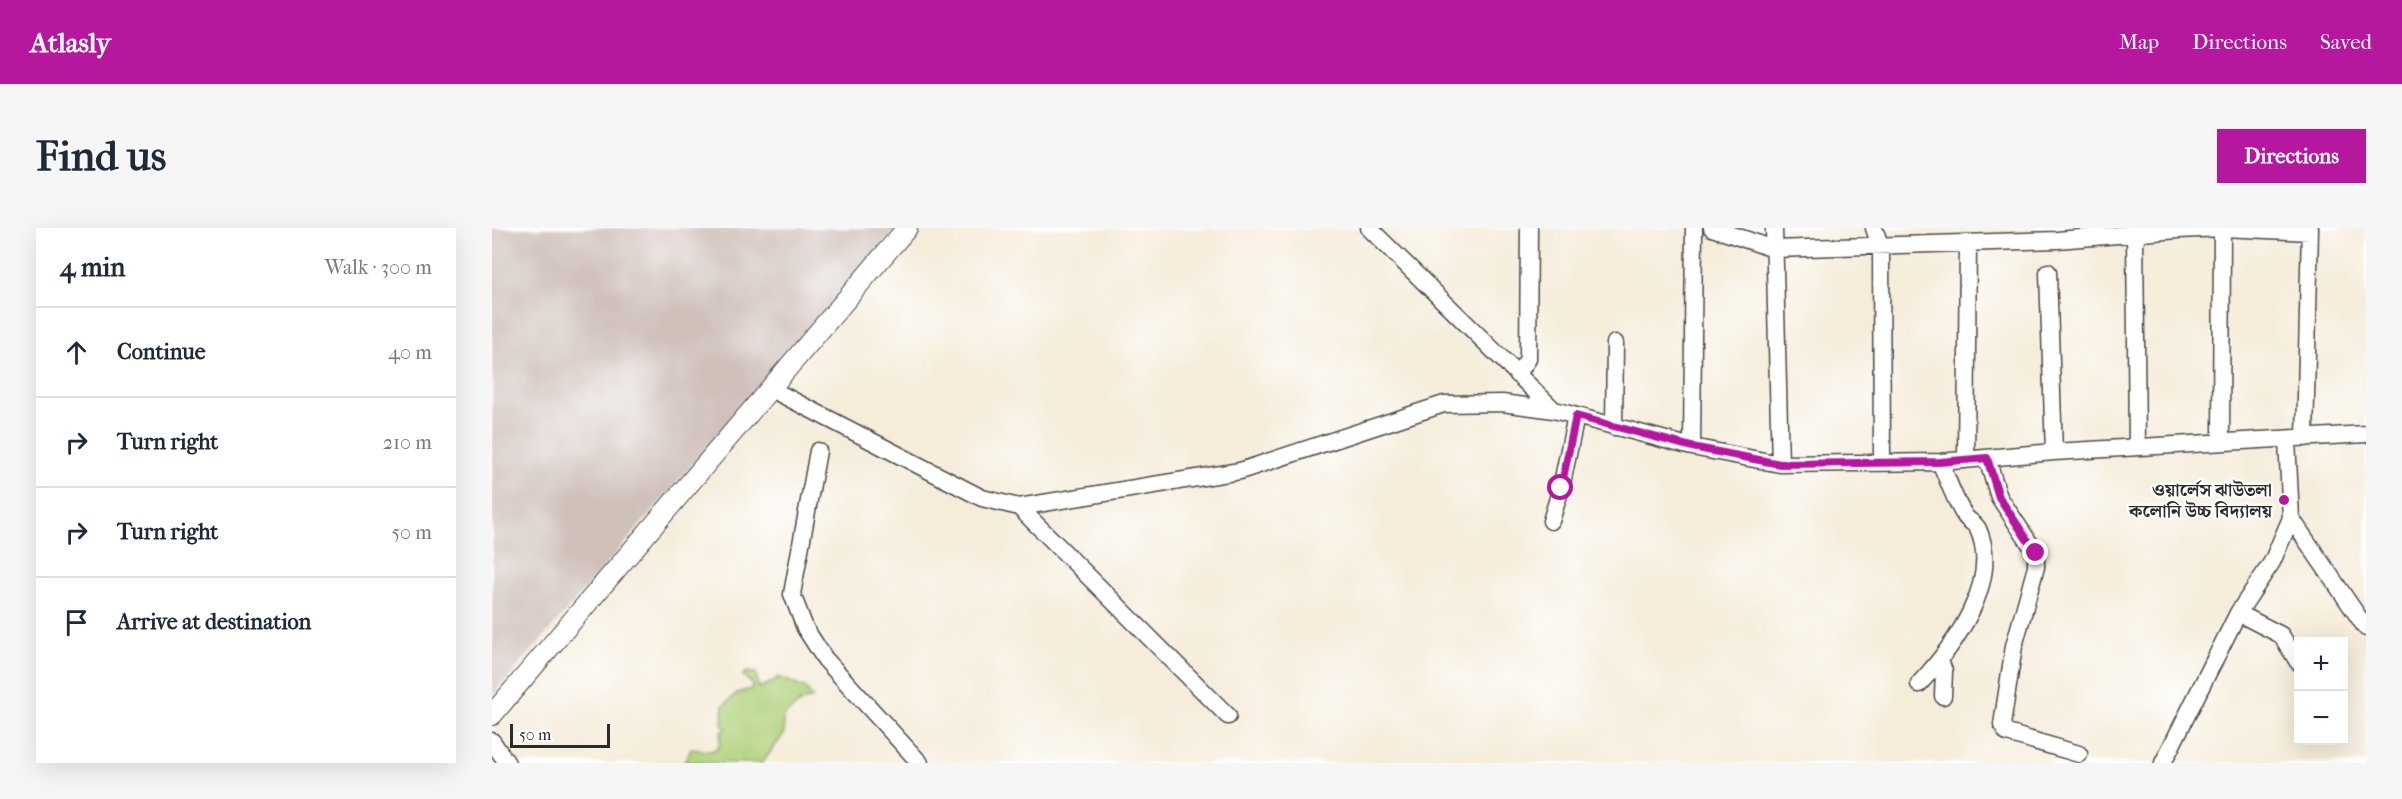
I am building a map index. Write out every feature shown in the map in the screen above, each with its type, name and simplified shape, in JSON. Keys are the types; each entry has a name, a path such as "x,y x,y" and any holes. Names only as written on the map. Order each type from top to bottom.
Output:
{"main road":[{"path":"492,714 907,228"}],"street":[{"path":"1369,228 1554,410"},
{"path":"1529,228 1528,359 1532,407"},
{"path":"1692,447 1695,228"},
{"path":"1712,228 1774,249 1881,248 2222,228 2310,230 2305,438"},
{"path":"1774,228 1780,464"},
{"path":"1874,228 1881,248 1882,462"},
{"path":"2221,442 2222,228"},
{"path":"2135,233 2137,447"},
{"path":"1966,460 1968,243"},
{"path":"2048,272 2054,452"},
{"path":"1614,427 1615,343"},
{"path":"1517,375 1528,359"},
{"path":"769,388 982,498 1019,507 1240,471 1444,404 1502,403 1554,410 1692,447 1780,464 1940,462 2054,452 2366,435"},
{"path":"1551,521 1561,488 1576,416"},
{"path":"2163,763 2238,613 2272,562 2292,518 2287,440"},
{"path":"818,451 792,594 805,628 825,659 921,763"},
{"path":"1987,458 1999,497 2036,553 2036,567 2014,646 2002,725 2007,733 2079,754"},
{"path":"1919,684 1956,639 1979,591 1984,565 1978,530 1966,518 1940,462"},
{"path":"1019,507 1228,716"},
{"path":"2292,518 2366,628"},
{"path":"2238,613 2281,634 2294,655"},
{"path":"1940,661 1944,671 1943,696"},
{"path":"492,741 507,763"}],"shaded area":[{"path":"492,228 897,228 492,697"}],"green space":[{"path":"747,672 756,673 759,688 773,682 778,677 805,688 813,698 802,701 784,716 784,734 762,763 684,763 691,749 712,751 719,747 721,732 726,728 722,725 723,706 737,693 751,689 753,685 743,675"}],"place":[{"name":"ওয়ার্লেস ঝাউতলা কলোনি উচ্চ বিদ্যালয়","path":"2284,500"}],"route":[{"path":"1561,488 1576,416 1692,447 1780,464 1940,462 1987,458 1999,497 2029,539 2036,553"}]}
